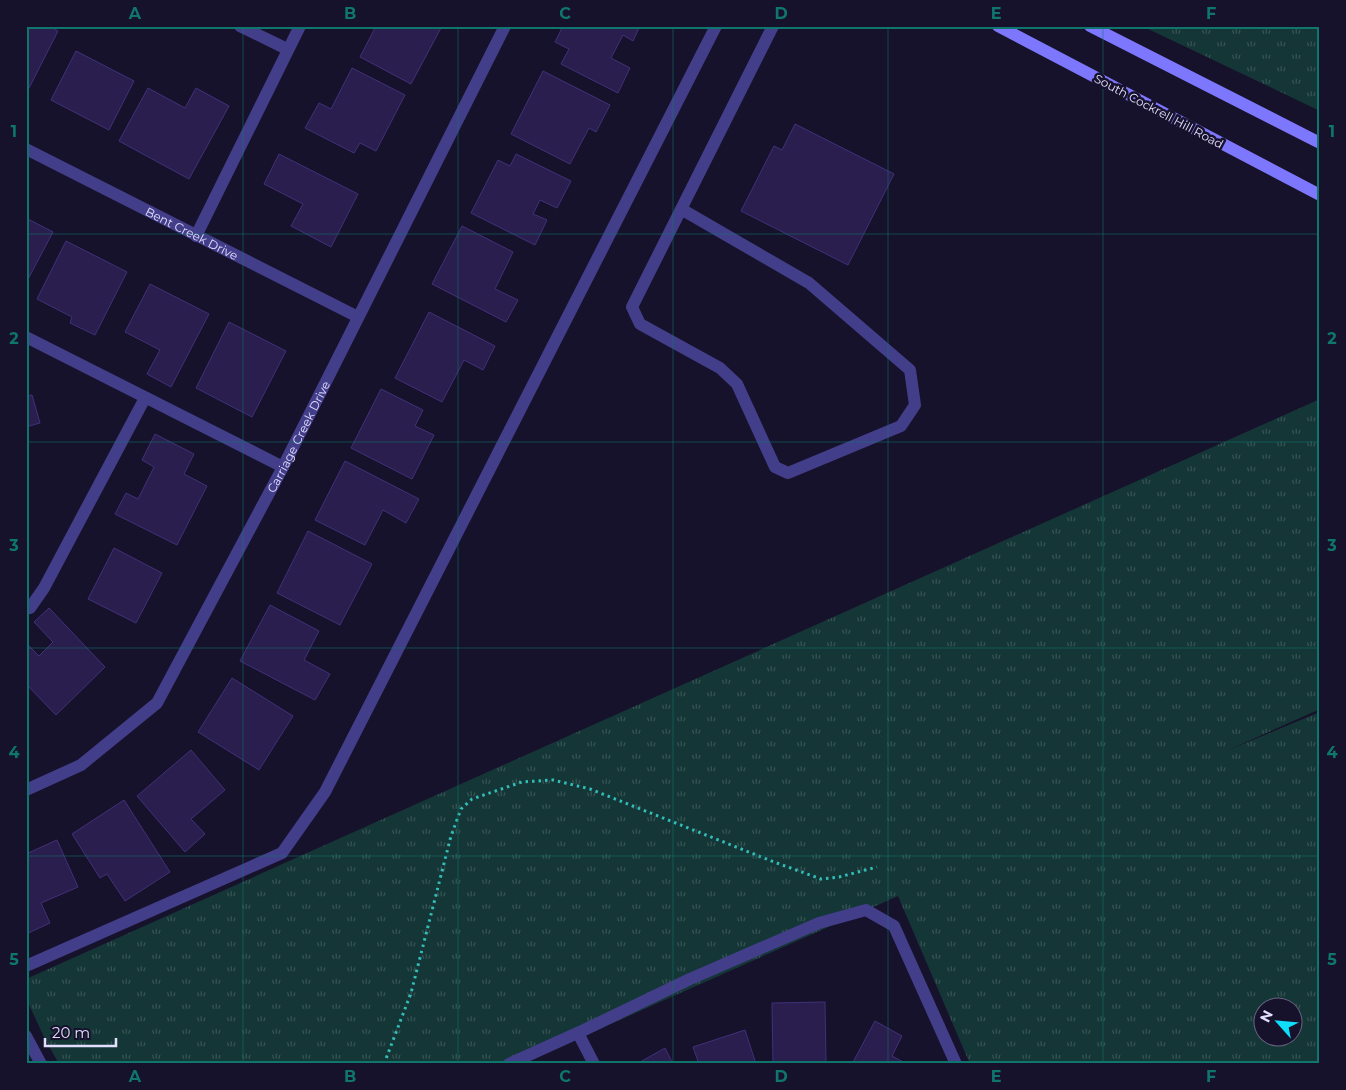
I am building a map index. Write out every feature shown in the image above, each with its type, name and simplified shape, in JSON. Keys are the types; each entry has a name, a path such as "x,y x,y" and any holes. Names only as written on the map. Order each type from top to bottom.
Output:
{"main road":[{"name":"South Cockrell Hill Road","path":"998,26 1320,195"},
{"path":"1090,26 1320,143"}],"street":[{"path":"240,26 287,49"},
{"path":"196,236 300,26"},
{"name":"Carriage Creek Drive","path":"26,790 81,765 156,703 283,467 505,26"},
{"path":"26,966 282,853 325,792 716,26"},
{"path":"681,209 809,283 910,370 915,405 901,426 788,473 775,467 737,384 720,368 640,324 632,307 681,209 773,26"},
{"name":"Bent Creek Drive","path":"26,149 358,317"},
{"path":"26,337 283,467"},
{"path":"26,609 30,608 44,588 146,398"},
{"path":"509,1064 690,979 819,923 866,910 894,926 956,1064"},
{"path":"578,1033 594,1064"},
{"path":"26,1036 41,1064"}],"path":[{"path":"384,1064 411,993 451,836 461,809 472,799 522,782 553,780 590,789 774,862 821,878 839,877 877,867"}],"green space":[{"path":"1142,26 1320,26 1320,111"},
{"path":"1320,399 1320,709 1226,751 1320,712 1320,1064 970,1064 898,896 521,1064 59,1064 26,998 26,979"}],"building":[{"path":"26,26 50,26 58,31 26,94"},
{"path":"376,26 442,26 411,84 360,57"},
{"path":"563,26 640,26 633,41 623,35 611,58 630,68 618,93 561,64 569,49 555,42"},
{"path":"76,51 134,81 109,130 51,100"},
{"path":"352,68 405,95 376,151 360,143 354,153 305,128 319,103 331,109"},
{"path":"543,71 610,105 596,132 589,128 570,164 511,134"},
{"path":"148,88 185,108 196,88 229,106 189,179 119,141"},
{"path":"795,124 894,174 848,265 741,211 774,146 782,150"},
{"path":"279,154 358,194 331,247 291,226 303,204 264,184"},
{"path":"516,154 571,181 557,208 540,200 533,214 547,220 535,245 471,213 498,160 510,166"},
{"path":"26,218 53,232 26,283"},
{"path":"462,226 513,252 495,289 518,300 506,322 432,284"},
{"path":"66,241 127,272 95,335 70,323 72,317 37,299"},
{"path":"150,284 209,314 171,387 147,374 160,350 125,332"},
{"path":"429,312 495,346 483,370 464,360 442,402 395,378"},
{"path":"229,322 286,351 252,417 196,388"},
{"path":"381,389 423,410 415,426 434,435 412,479 351,448"},
{"path":"32,395 40,423 26,427 26,396"},
{"path":"155,434 194,454 184,474 207,486 177,545 115,514 126,493 138,499 154,467 142,460"},
{"path":"345,461 419,499 406,523 383,510 365,545 315,520"},
{"path":"308,531 372,564 340,625 277,593"},
{"path":"114,548 162,573 136,623 88,599"},
{"path":"270,605 319,631 304,660 330,674 315,700 240,661"},
{"path":"49,608 105,667 56,715 26,684 26,643 39,656 53,642 34,622"},
{"path":"232,678 293,716 259,770 198,732"},
{"path":"191,750 225,790 191,819 205,834 185,852 137,796"},
{"path":"124,800 170,872 125,901 107,874 100,878 72,834"},
{"path":"57,840 78,887 41,903 50,923 26,934 26,854"},
{"path":"825,1002 826,1064 773,1064 772,1003"},
{"path":"875,1021 902,1036 892,1056 907,1064 852,1064"},
{"path":"745,1030 756,1064 699,1064 693,1047"},
{"path":"665,1048 673,1064 644,1064 642,1061"}]}
